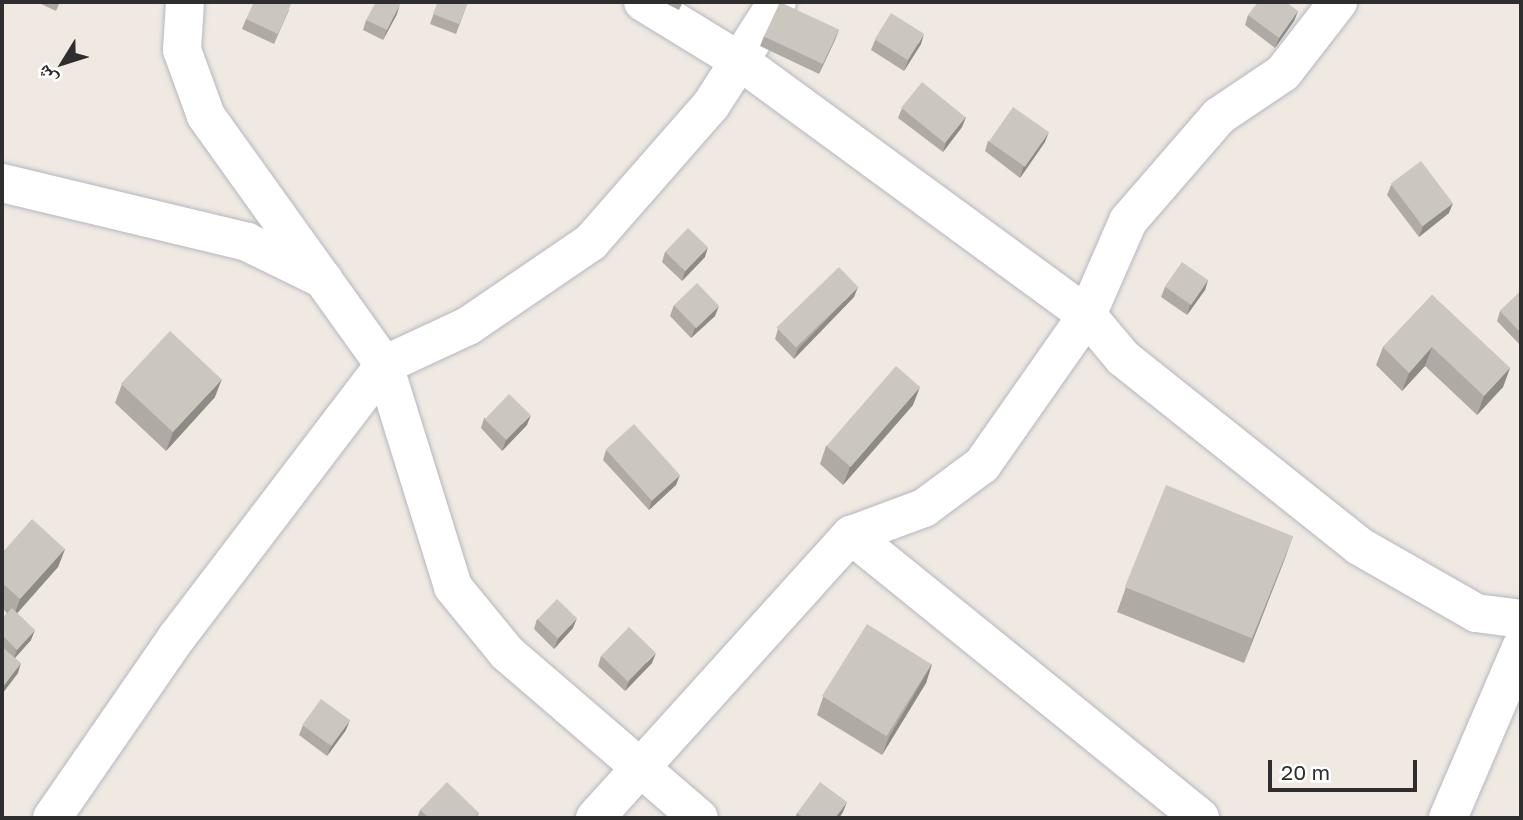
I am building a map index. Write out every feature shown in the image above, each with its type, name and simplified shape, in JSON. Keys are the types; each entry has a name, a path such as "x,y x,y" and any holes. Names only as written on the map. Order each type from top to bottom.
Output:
{"street":[{"path":"185,2 182,50 206,116 328,282 384,365 453,587 507,653 638,770 699,818"},
{"path":"642,2 741,62 1087,315 1124,358 1359,546 1476,613 1521,619"},
{"path":"52,818 177,637 384,365 468,326 591,242 632,201 741,62 777,2"},
{"path":"595,818 852,534 924,508 982,465 1087,315 1128,221 1219,116 1283,73 1338,2"},
{"path":"2,183 247,242 328,282"},
{"path":"852,534 1200,818"},
{"path":"1448,818 1521,648"}],"building":[{"path":"254,2 292,2 278,34 246,19"},
{"path":"376,2 400,4 387,30 366,20"},
{"path":"438,2 468,2 459,24 433,14"},
{"path":"780,2 839,29 823,64 764,36"},
{"path":"1258,2 1286,2 1298,11 1279,38 1248,15"},
{"path":"891,13 924,34 908,60 875,39"},
{"path":"922,82 966,117 945,143 901,108"},
{"path":"1013,107 1049,132 1025,167 989,141"},
{"path":"1421,161 1453,203 1423,226 1391,184"},
{"path":"688,228 708,247 685,271 665,252"},
{"path":"1182,262 1208,280 1191,305 1165,287"},
{"path":"839,267 858,287 796,348 776,327"},
{"path":"697,283 719,306 696,328 674,305"},
{"path":"1521,291 1521,333 1500,311"},
{"path":"1432,295 1510,368 1484,396 1432,347 1409,373 1383,347"},
{"path":"170,331 222,379 173,432 121,384"},
{"path":"896,366 920,387 851,467 826,446"},
{"path":"509,394 531,415 506,440 485,419"},
{"path":"634,424 680,475 652,501 606,449"},
{"path":"1166,485 1293,536 1252,638 1125,587"},
{"path":"32,519 65,549 20,599 2,583 2,553"},
{"path":"557,599 577,618 558,639 538,619"},
{"path":"12,608 35,630 17,650 2,635 2,619"},
{"path":"867,624 931,664 886,736 822,696"},
{"path":"629,627 656,653 628,681 601,656"},
{"path":"2,647 21,663 2,688"},
{"path":"321,699 350,720 331,746 302,725"},
{"path":"447,782 479,813 474,818 429,818 420,810"},
{"path":"820,782 847,802 835,818 804,818 797,813"}]}
